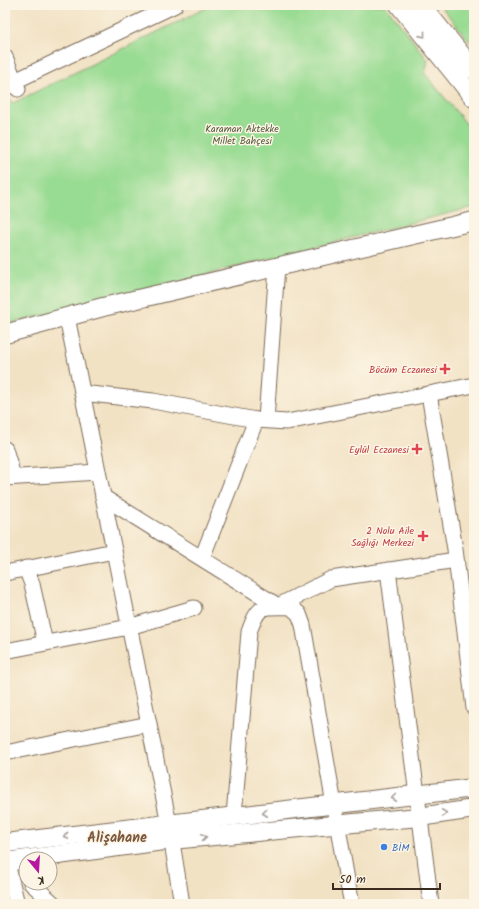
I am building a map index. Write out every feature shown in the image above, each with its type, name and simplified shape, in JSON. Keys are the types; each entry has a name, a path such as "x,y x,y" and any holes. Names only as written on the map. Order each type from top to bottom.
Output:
{"main road":[{"path":"399,5 474,98"},
{"path":"421,5 474,70"},
{"path":"5,334 103,306 474,220"},
{"path":"6,860 170,832 234,816 474,788"},
{"path":"5,842 338,824 419,817 474,809"}],"street":[{"path":"5,57 16,85 175,5"},
{"path":"202,558 261,420 277,266"},
{"path":"67,317 149,724 182,904"},
{"path":"82,393 153,401 261,420 286,422 474,385"},
{"path":"429,394 456,560 474,708"},
{"path":"5,449 9,477 98,472"},
{"path":"103,497 278,606"},
{"path":"5,573 114,551"},
{"path":"278,606 330,579 456,560"},
{"path":"26,568 32,584 45,643"},
{"path":"388,570 419,817 432,904"},
{"path":"234,816 249,632 256,613 265,607 291,607 300,614 303,625 352,904"},
{"path":"5,651 129,627 194,608"},
{"path":"5,753 149,724"},
{"path":"6,860 18,871"},
{"path":"6,860 17,904"},
{"path":"40,891 54,904"}],"green space":[{"name":"Karaman Aktekke Millet Bahçesi","path":"212,5 385,5 428,60 425,74 474,133 474,207 5,325 5,95 13,103"},
{"path":"440,5 474,5 474,47"}],"place":[{"name":"Böcüm Eczanesi","path":"445,369"},
{"name":"Eylül Eczanesi","path":"417,449"},
{"name":"2 Nolu Aile Sağlığı Merkezi","path":"423,536"},
{"name":"BİM","path":"384,847"}],"district":[{"name":"Alişahane","path":"117,837"}]}
